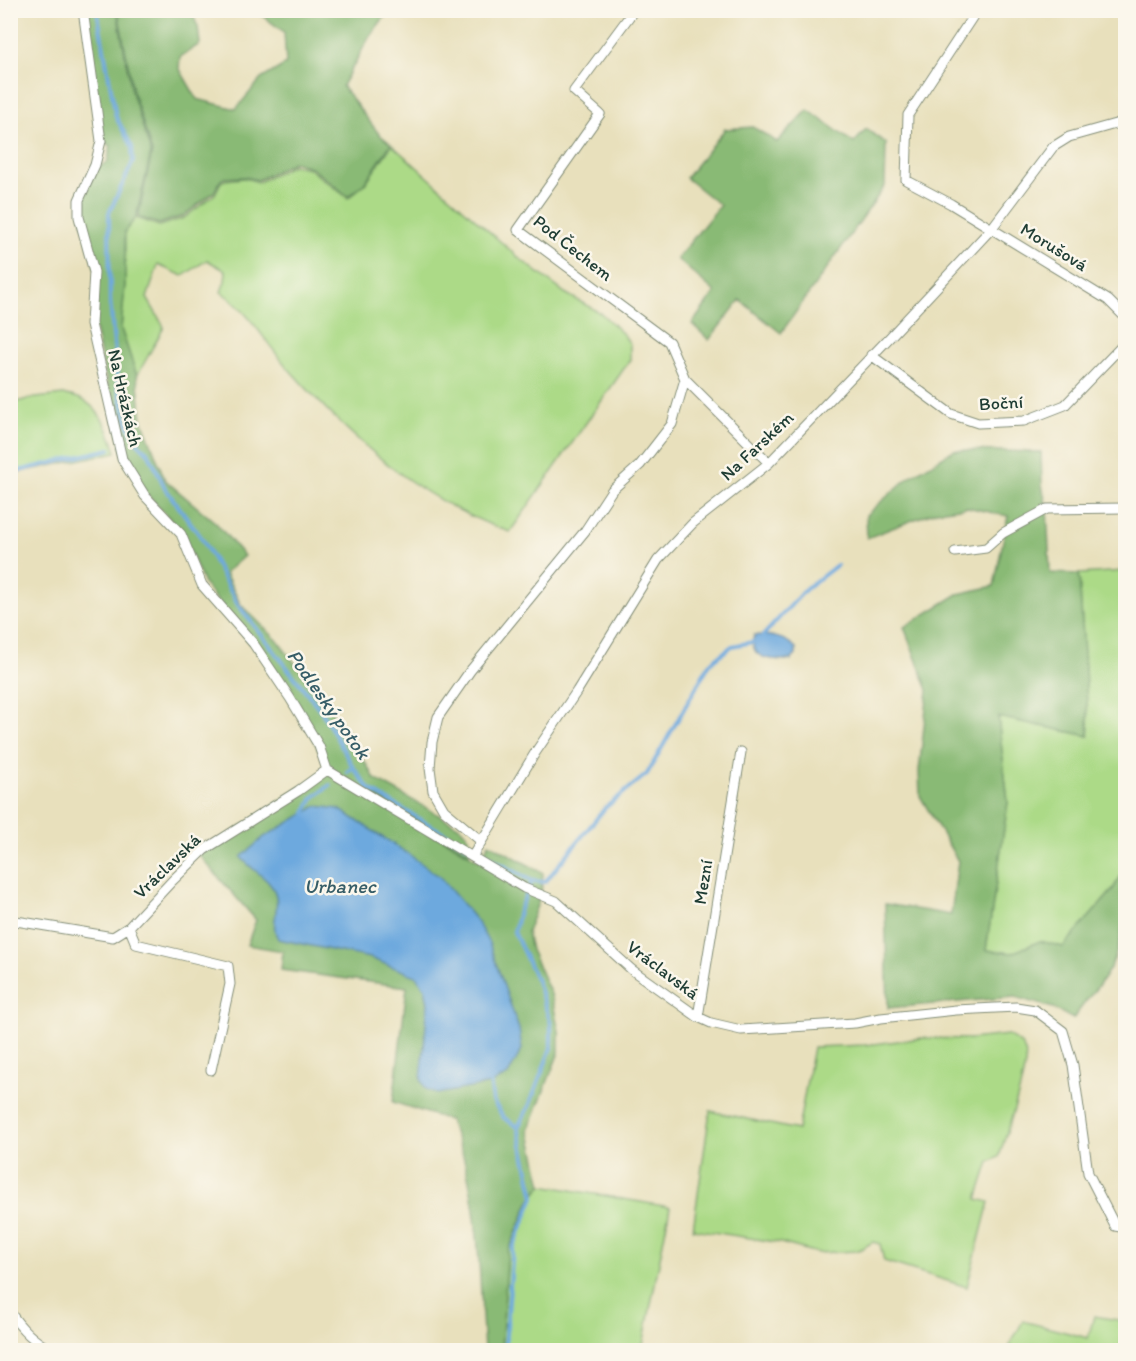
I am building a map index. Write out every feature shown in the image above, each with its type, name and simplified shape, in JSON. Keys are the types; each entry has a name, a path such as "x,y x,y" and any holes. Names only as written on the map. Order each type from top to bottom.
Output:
{"street":[{"name":"Na Hrázkách","path":"83,10 100,141 95,165 79,200 79,217 94,272 91,324 122,459 145,496 181,534 202,585 253,643 290,698 319,746 327,770"},
{"name":"Pod Čechem","path":"634,10 574,91 600,114 518,230 669,342 685,379 769,463"},
{"name":"Morušová","path":"977,10 908,115 906,180 992,228 1108,300 1125,318"},
{"name":"Na Farském","path":"476,849 658,560 693,523 769,463 992,228 1053,147 1069,137 1125,121"},
{"name":"Boční","path":"871,355 951,414 978,423 1024,421 1065,405 1125,345"},
{"path":"476,849 444,810 434,791 430,768 432,742 438,717 470,671 585,531 612,490 640,465 672,424 685,379"},
{"path":"955,552 986,548 1003,533 1047,509 1125,508"},
{"name":"Mezní","path":"698,1017 741,752"},
{"name":"Vráclavská","path":"129,927 204,850 327,770 476,849 528,890 556,901 632,970 698,1017 711,1023 741,1030 855,1023 956,1010 1016,1007 1035,1010 1063,1031 1072,1065 1088,1173 1115,1226 1125,1228"},
{"path":"10,920 113,937 129,927 136,944 228,966 230,984 211,1070"},
{"path":"10,1312 21,1328 40,1345 51,1350"}],"green space":[{"path":"85,11 117,11 132,92 151,153 136,218 125,231 125,285 121,329 137,376 142,420 165,480 216,523 244,556 225,573 241,605 277,640 345,729 375,779 460,827 469,839 471,845 469,853 328,768 292,696 204,584 182,532 147,494 124,459 94,324 96,272 81,216 82,201 96,167 107,163 111,146 103,141"},
{"path":"118,11 191,11 198,27 200,44 180,57 179,68 197,99 236,109 261,79 286,64 284,32 256,11 389,11 370,36 342,86 379,134 391,144 364,184 348,196 310,167 294,162 258,180 245,177 224,178 214,192 183,216 159,224 138,217 152,152 133,92"},
{"path":"808,110 854,143 866,129 886,143 885,186 781,333 740,300 709,340 692,324 715,292 677,259 720,205 686,178 725,129 753,127 777,142"},
{"path":"392,145 519,258 565,293 602,314 630,344 630,360 510,532 477,519 416,485 361,442 311,393 240,308 221,292 226,271 207,260 183,276 158,265 147,298 164,327 137,376 121,329 125,285 124,231 136,218 159,226 184,218 215,194 221,182 225,180 244,178 259,182 293,165 308,168 348,198 365,184"},
{"path":"63,395 74,397 92,406 104,422 116,452 11,474 11,404 27,399"},
{"path":"954,450 1041,452 1050,573 1079,574 1089,736 998,717 1008,802 986,950 1012,953 1040,941 1063,947 1111,892 1125,870 1123,926 1117,953 1104,978 1073,1019 1053,1008 1015,997 888,1008 885,904 951,915 958,861 920,796 919,771 928,690 904,627 958,594 994,586 1008,516 967,507 936,511 867,538 866,515 909,477"},
{"path":"1125,571 1125,870 1111,892 1063,947 1040,941 1012,953 986,950 1008,802 998,717 1089,736 1079,574"},
{"path":"327,770 480,861 489,843 543,873 541,895 527,932 531,950 551,994 559,1031 559,1052 529,1129 542,1185 530,1200 508,1252 501,1350 484,1350 479,1254 473,1205 464,1159 449,1120 393,1102 407,987 281,970 283,951 247,945 256,920 199,855"},
{"path":"1008,1035 1024,1048 1026,1059 999,1157 989,1162 977,1199 989,1202 967,1287 884,1261 880,1244 873,1242 857,1251 817,1253 781,1243 693,1229 710,1111 798,1130 813,1047 865,1045 923,1038 970,1039"},
{"path":"542,1185 670,1207 642,1350 501,1350 508,1252 530,1200"},
{"path":"1094,1316 1124,1321 1121,1350 1007,1350 1023,1321 1088,1338"}],"water":[{"path":"754,635 771,636 787,641 796,648 796,655 791,660 764,657 755,650"},
{"name":"Urbanec","path":"317,806 339,809 407,853 440,877 476,920 489,943 519,1029 522,1049 508,1075 491,1084 437,1094 426,1089 421,1080 428,1003 425,988 416,976 370,958 278,939 275,928 277,902 274,890 241,857 264,837"}],"waterway":[{"name":"Podleský potok","path":"97,10 116,117 132,147 133,162 109,213 110,301 118,386 127,423 137,442 149,454 165,488 201,537 238,605 322,712 353,767 369,789 532,881 519,911 514,932 537,981 551,1024 551,1048 530,1104 518,1127 534,1197 513,1248 505,1350"},
{"path":"10,473 110,449"},
{"path":"532,881 545,882 605,808 647,774 710,663 732,646 758,641 806,589 837,565"},
{"name":"Podleský potok","path":"347,772 353,767"},
{"path":"308,815 305,813 313,798 330,785"},
{"path":"490,1080 493,1101 503,1117 518,1127"}]}
